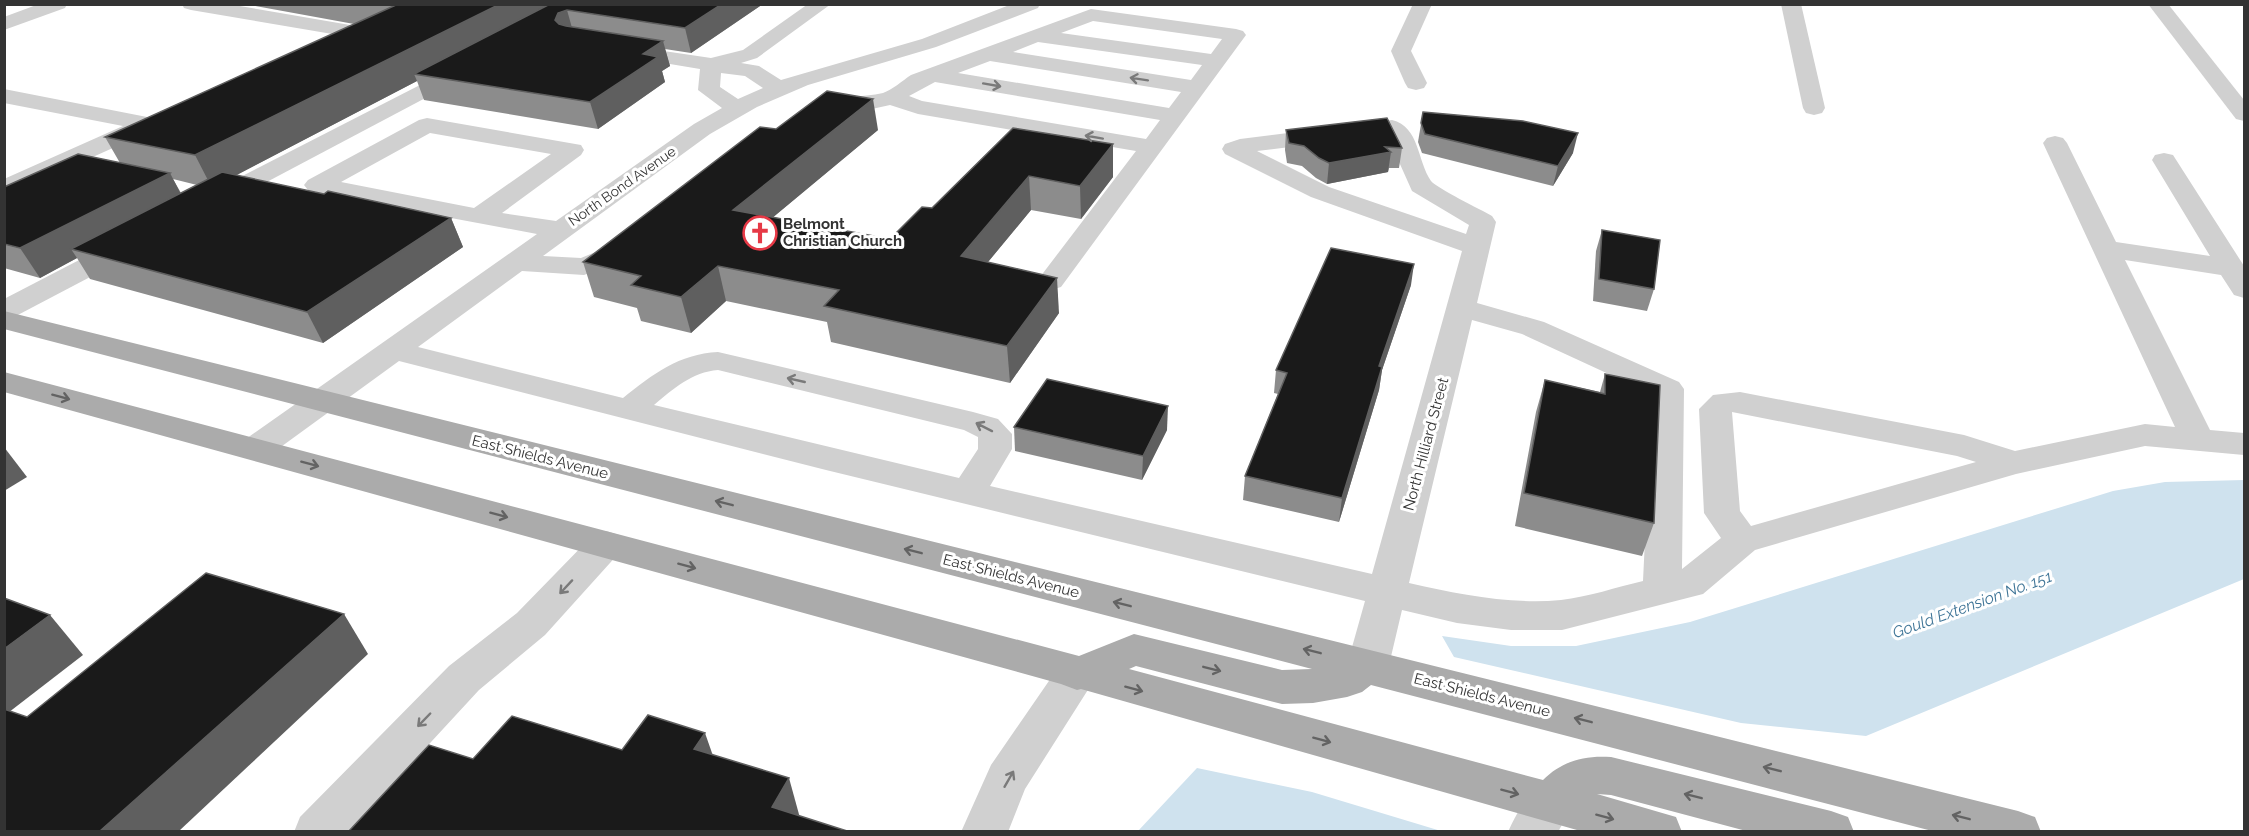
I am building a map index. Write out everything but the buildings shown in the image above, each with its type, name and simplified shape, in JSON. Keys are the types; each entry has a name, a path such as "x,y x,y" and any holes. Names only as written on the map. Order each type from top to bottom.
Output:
{"main road":[{"name":"East Shields Avenue","path":"4,320 2018,831"},
{"path":"4,382 1077,674 1541,817 1659,831"},
{"path":"1077,674 1134,650 1282,687 1313,686 1347,680 1368,665"},
{"path":"1541,817 1572,779 1590,774 1611,776 1831,831"}],"street":[{"path":"4,24 58,4"},
{"path":"191,4 350,31 318,46"},
{"path":"711,65 750,54 822,4"},
{"path":"1416,83 1401,51 1423,4"},
{"path":"1791,4 1814,108"},
{"path":"2157,4 2244,114"},
{"path":"1021,9 1043,32 1216,61"},
{"name":"North Bond Avenue","path":"255,449 702,129 737,108 800,80 929,43 1021,9"},
{"path":"811,121 840,107 891,98 927,77 1091,15 1236,35 1051,281"},
{"path":"609,48 751,71 779,89"},
{"path":"987,54 1196,88"},
{"path":"875,57 927,77 1175,116"},
{"path":"202,201 480,59"},
{"path":"711,65 709,90 737,108"},
{"path":"4,96 146,124"},
{"path":"891,98 918,107 1152,147"},
{"path":"4,189 168,115"},
{"path":"479,217 572,150 427,124 317,184 479,217 561,230"},
{"path":"1392,128 1399,133 1421,186 1480,234 1320,192 1234,149 1240,146 1392,128"},
{"path":"2055,143 2197,438"},
{"path":"2164,160 2238,278"},
{"path":"60,164 93,171"},
{"name":"North Hilliard Street","path":"1368,665 1480,234"},
{"path":"4,311 142,238"},
{"path":"516,262 584,267 631,248 641,241"},
{"path":"2106,249 2238,278"},
{"path":"1462,308 1533,328 1668,389 1662,591"},
{"path":"393,350 968,492 1387,592 1457,608 1511,615 1562,615 1689,584 1742,541 2013,463 2145,435 2244,444"},
{"path":"628,409 681,370 705,361 718,361 973,422 986,426 995,434 997,441 995,449 968,492"},
{"path":"1742,541 1722,513 1715,409 1724,402 1740,402 1964,446 2013,463"},
{"path":"317,831 464,678 531,624 606,544"},
{"path":"984,831 1007,779 1077,674"}],"water":[{"name":"Gould Extension No. 151","path":"2244,480 2244,579 1866,736 1741,723 1454,657 1442,636 1511,646 1576,646 1690,622 2113,491 2165,482"},
{"path":"1197,768 1312,792 1441,831 1138,831"}],"place":[{"name":"Belmont Christian Church","path":"760,233"}]}
